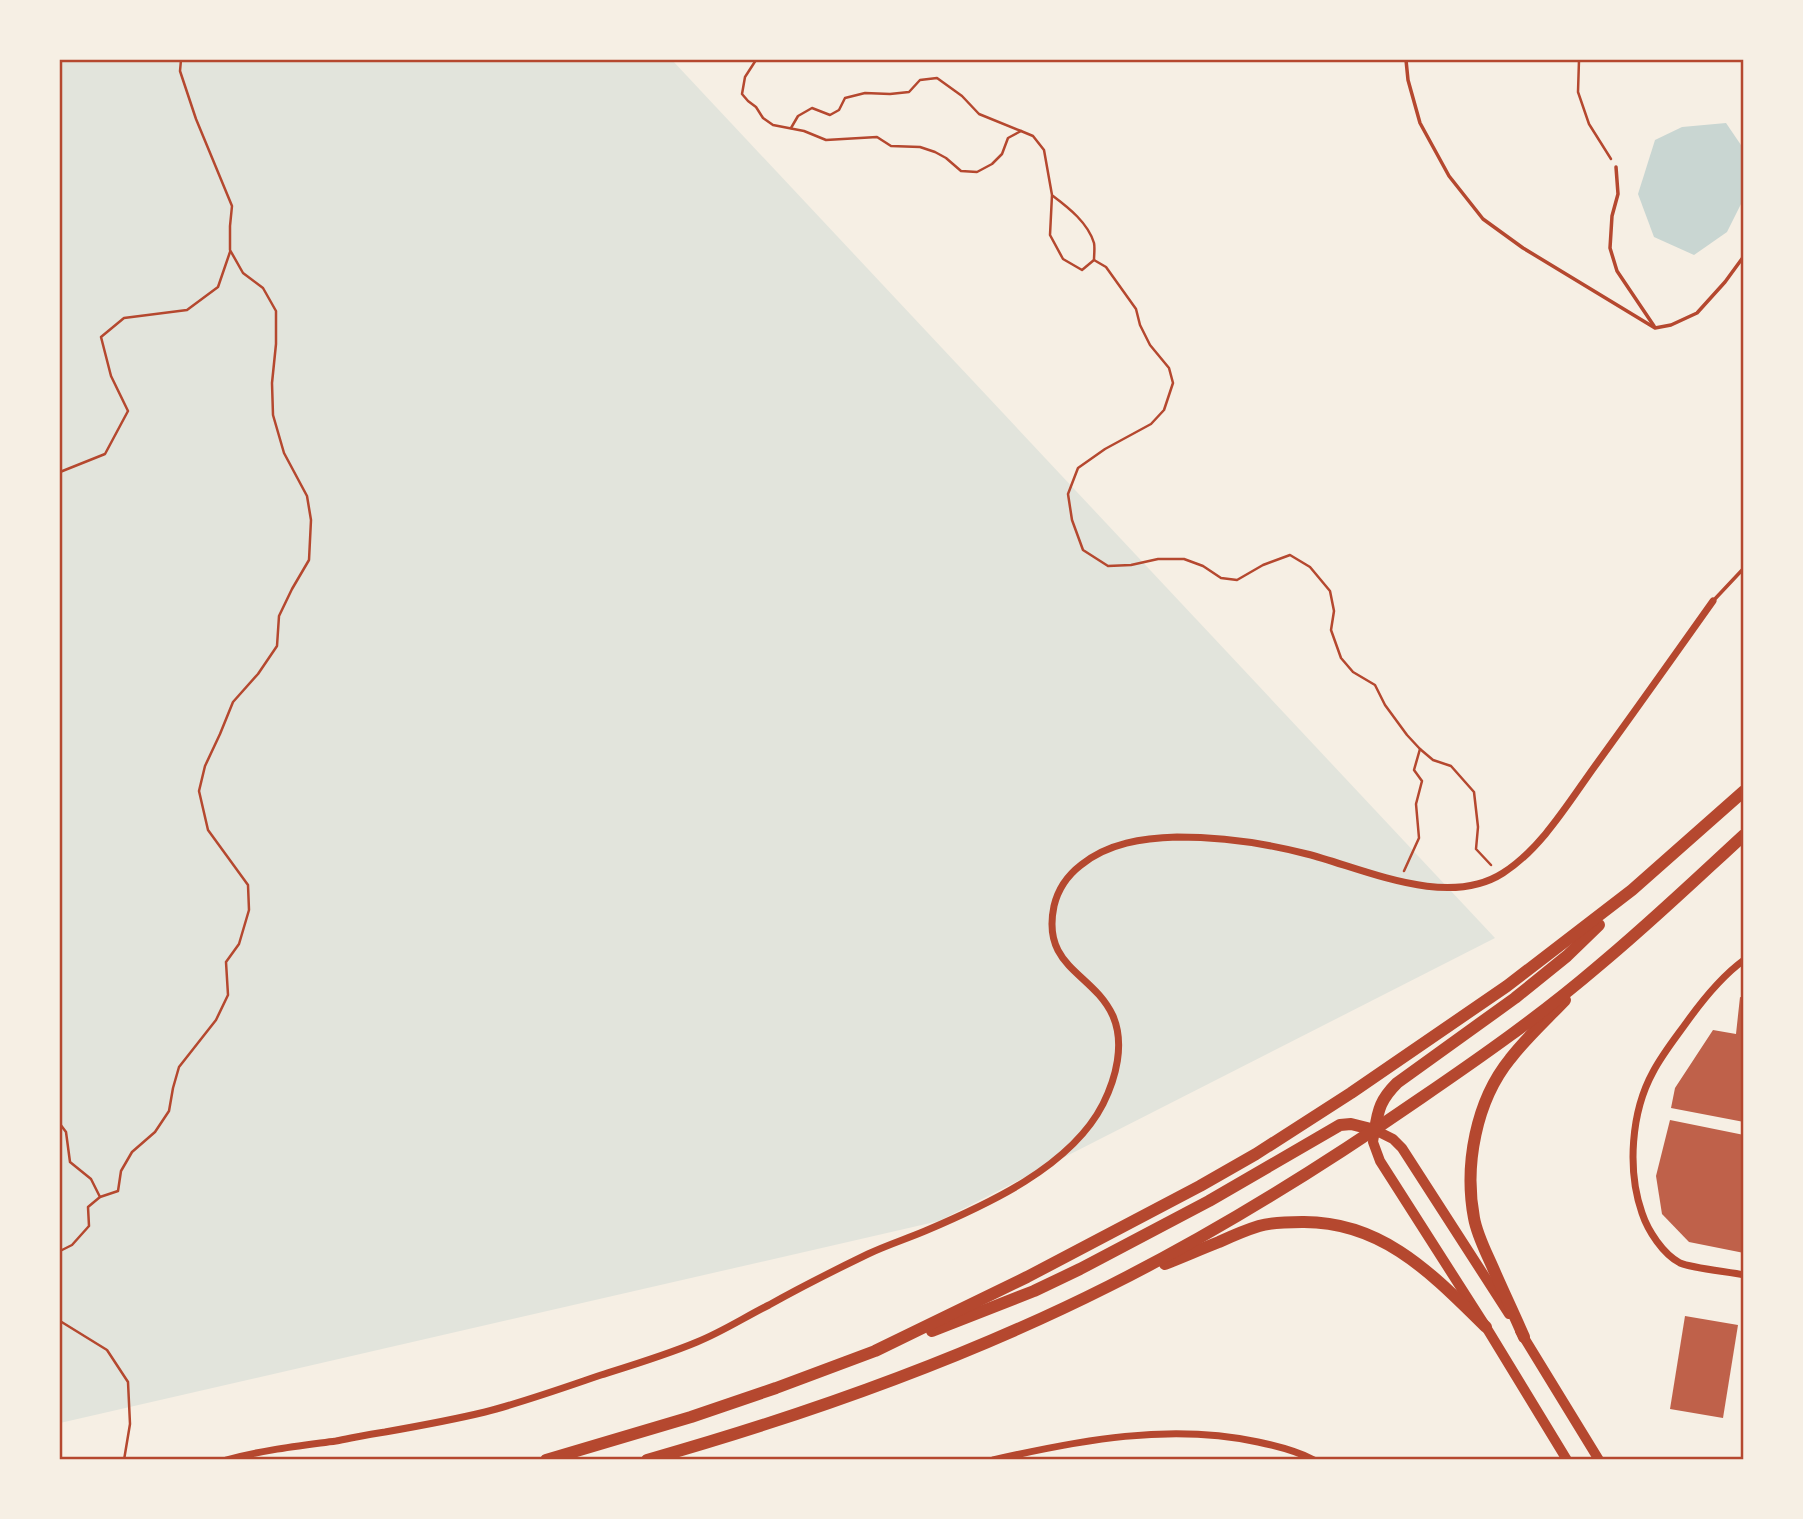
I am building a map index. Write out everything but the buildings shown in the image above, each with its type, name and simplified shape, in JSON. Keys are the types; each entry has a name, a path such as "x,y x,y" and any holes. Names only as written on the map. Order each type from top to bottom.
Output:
{"highway":[{"path":"875,1351 1038,1271 1200,1186 1363,1086 1487,1000 1632,890 1744,790"},
{"path":"648,1460 786,1418 886,1383 1019,1328 1188,1244 1341,1153 1490,1050 1595,969 1744,835"},
{"path":"1375,1130 1381,1102 1396,1083 1515,998 1567,956 1632,890"},
{"path":"1524,1337 1481,1241 1474,1219 1471,1192 1475,1138 1495,1082 1509,1060 1595,969"},
{"path":"546,1460 691,1417 955,1323 1080,1269 1209,1201 1340,1125 1351,1124 1375,1130"},
{"path":"1106,1287 1260,1226 1284,1222 1331,1223 1378,1240 1410,1258 1432,1275 1486,1327"}],"main road":[{"path":"1567,1460 1380,1161 1373,1142 1375,1130 1393,1139 1402,1148 1524,1337 1599,1460"}],"street":[{"path":"226,1460 249,1453 341,1440 486,1412 675,1350 720,1331 874,1251 968,1211 1036,1174 1064,1153 1102,1107 1118,1059 1119,1038 1112,1016 1100,997 1067,964 1056,946 1051,928 1059,889 1081,864 1114,845 1153,838 1213,837 1303,852 1430,887 1471,886 1500,875 1526,855 1559,817 1713,601"},
{"path":"1744,960 1721,978 1665,1051 1652,1073 1643,1095 1636,1127 1634,1161 1636,1195 1644,1220 1668,1253 1681,1264 1744,1275"},
{"path":"993,1460 1098,1439 1168,1433 1238,1438 1275,1446 1314,1460"}],"lane":[{"path":"1406,60 1408,80 1420,123 1449,176 1483,219 1523,248 1655,328 1671,325 1697,313 1744,256"},
{"path":"1616,167 1618,194 1612,216 1610,248 1617,271 1655,328"},
{"path":"1713,601 1744,568"}],"path":[{"path":"60,472 105,454 128,411 111,376 100,337 124,317 187,310 218,287 230,250 232,206 196,119 180,71 181,60"},
{"path":"756,60 745,77 742,94 748,101 772,125 791,128 826,140 877,137 891,146 920,147 935,152 961,171 977,172 992,164 1002,154 1008,138 1021,131"},
{"path":"1579,60 1578,92 1589,124 1616,167"},
{"path":"791,128 798,116 812,107 830,115 839,110 845,98 865,93 909,92 920,80 937,78 962,96 979,114 1033,136 1044,150 1052,195 1050,235 1063,259 1082,270 1094,260 1095,244 1084,224 1052,195"},
{"path":"60,1251 72,1245 89,1226 88,1207 100,1197 118,1191 121,1171 132,1152 155,1132 169,1111 179,1067 216,1020 228,996 226,962 239,944 249,910 248,885 208,830 199,791 205,765 233,702 258,674 277,646 279,616 309,560 311,520 307,496 284,453 273,415 276,311 263,288 243,273 230,250"},
{"path":"1094,260 1106,267 1136,309 1140,325 1150,345 1169,368 1173,383 1164,410 1151,424 1105,449 1078,468 1068,494 1072,520 1083,550 1108,566 1131,565 1158,559 1184,559 1203,566 1221,578 1237,580 1263,565 1290,555 1310,567 1330,591 1334,611 1331,629 1341,658 1353,672 1375,685 1385,705 1420,749 1433,760 1451,766 1474,792 1478,827 1476,849 1500,875"},
{"path":"1399,880 1419,838 1416,804 1422,781 1414,770 1420,749"},
{"path":"60,1124 66,1132 70,1162 91,1179 100,1197"},
{"path":"60,1321 107,1350 128,1382 130,1424 124,1460"}],"shaded area":[{"path":"60,60 672,60 1495,938 939,1221 60,1423"},
{"path":"1726,123 1743,148 1743,200 1727,232 1694,255 1654,237 1638,194 1655,140 1682,127"}]}
